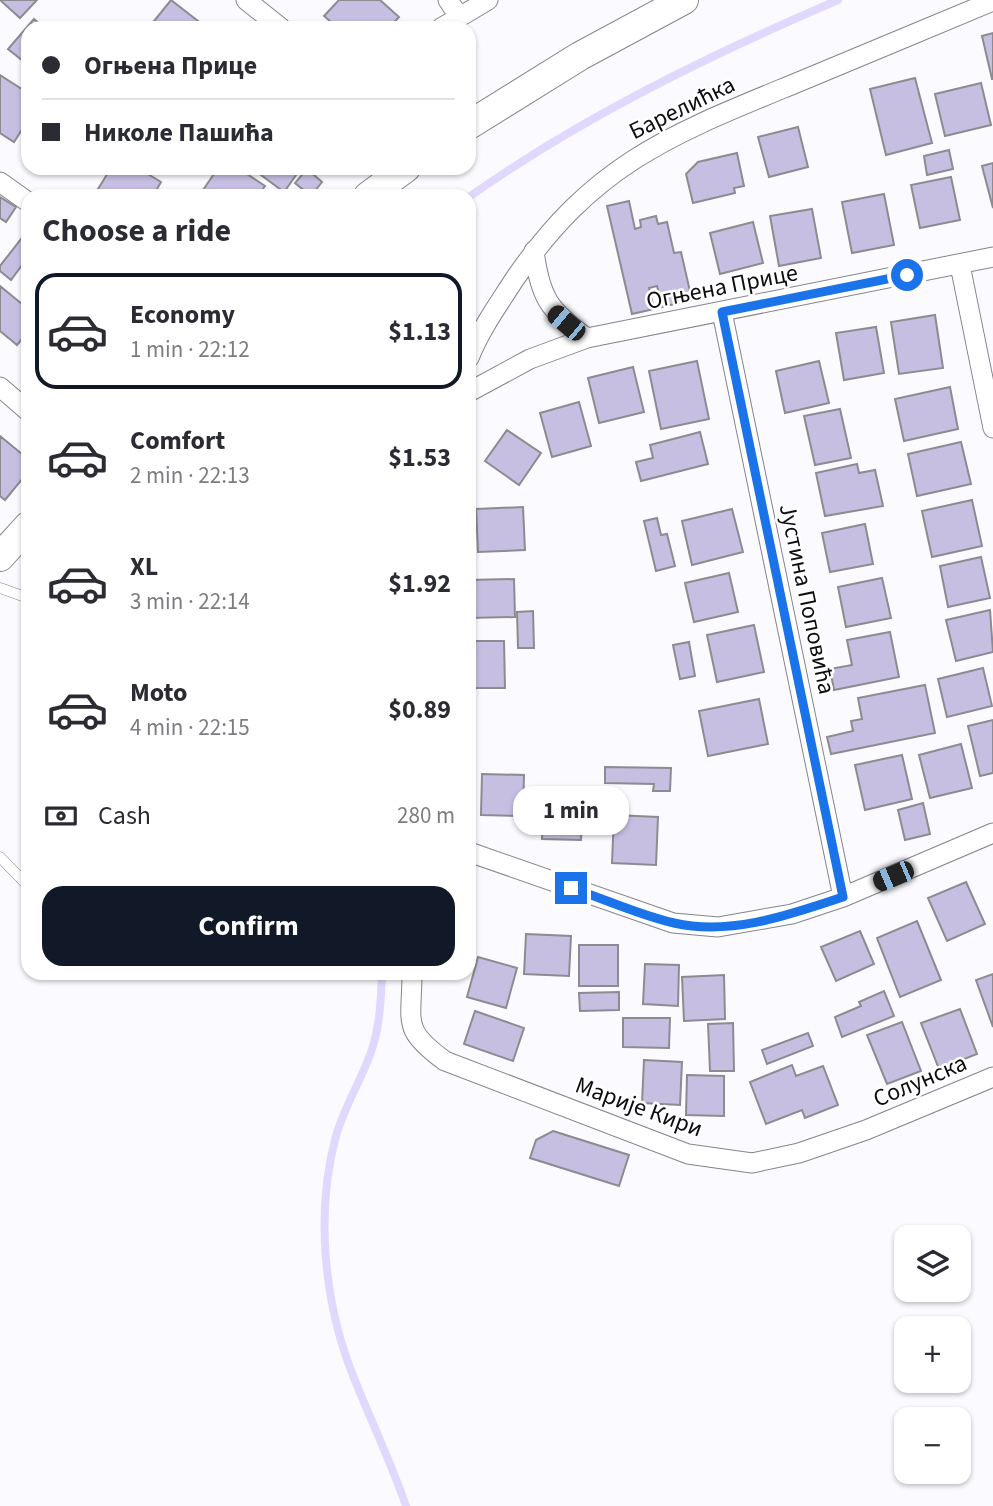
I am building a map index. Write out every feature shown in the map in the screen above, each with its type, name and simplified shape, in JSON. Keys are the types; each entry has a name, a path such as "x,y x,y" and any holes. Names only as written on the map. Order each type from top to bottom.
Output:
{"main road":[{"path":"476,121 560,68 684,0"},
{"path":"372,186 393,175"},
{"path":"0,557 21,534"}],"street":[{"path":"246,0 272,21"},
{"path":"453,8 488,0"},
{"name":"Барелићка","path":"476,344 487,321 534,251 562,218 595,186 658,143 993,1"},
{"path":"0,182 21,197"},
{"path":"534,251 542,295 555,314 587,338"},
{"name":"Огњена Прице","path":"476,388 530,359 587,338 993,257"},
{"path":"960,265 993,428"},
{"name":"Јустина Поповића","path":"722,312 843,897"},
{"path":"0,387 21,405"},
{"path":"476,854 673,923 698,926 749,924 792,914 843,897 993,833"},
{"name":"Марије Кири","path":"412,980 412,1029 416,1038 445,1061 688,1154 752,1163 799,1153 866,1130"},
{"name":"Солунска","path":"866,1130 993,1076"}],"lane":[{"path":"0,588 21,596"},
{"path":"0,857 21,879"}],"building":[{"path":"0,0 37,0 20,18"},
{"path":"171,0 198,21 154,21"},
{"path":"339,0 380,0 399,17 395,21 330,21 324,16"},
{"path":"993,33 993,79 992,79 982,36"},
{"path":"21,34 21,59 8,49"},
{"path":"0,75 21,88 21,131 14,142 0,133"},
{"path":"915,78 932,143 886,155 870,89"},
{"path":"981,83 991,125 945,136 935,94"},
{"path":"798,127 808,167 769,177 758,137"},
{"path":"949,150 953,169 927,175 924,156"},
{"path":"737,153 744,186 734,188 735,193 693,203 686,174 698,162"},
{"path":"993,163 993,208 982,166"},
{"path":"107,175 150,175 161,182 157,189 98,189"},
{"path":"213,175 248,175 265,186 263,189 204,189"},
{"path":"261,175 296,175 286,189 280,189"},
{"path":"302,175 314,175 322,182 316,189 302,189 295,183"},
{"path":"951,177 960,220 920,228 911,185"},
{"path":"884,194 894,245 852,253 842,202"},
{"path":"0,197 16,207 6,222 0,218"},
{"path":"629,201 635,229 641,227 640,220 656,216 658,224 667,222 674,253 681,252 692,300 662,307 657,286 649,288 654,309 632,314 607,206"},
{"path":"812,209 821,258 779,266 770,216"},
{"path":"753,222 763,263 720,274 710,233"},
{"path":"21,239 21,266 11,280 0,271 0,266"},
{"path":"0,286 21,303 21,340 17,345 0,331"},
{"path":"935,315 943,368 899,374 891,322"},
{"path":"876,327 884,373 844,380 836,333"},
{"path":"697,361 709,419 661,429 649,371"},
{"path":"819,361 829,403 785,413 776,371"},
{"path":"633,367 644,412 599,423 588,378"},
{"path":"950,387 958,429 904,441 895,399"},
{"path":"579,402 591,446 552,457 540,413"},
{"path":"840,409 851,458 815,465 804,416"},
{"path":"507,430 541,453 519,485 485,461"},
{"path":"700,432 708,464 641,481 636,462 653,458 650,445"},
{"path":"0,436 21,453 21,481 5,500 0,496"},
{"path":"961,442 971,484 917,496 908,454"},
{"path":"857,464 859,473 875,470 883,506 825,516 816,473"},
{"path":"972,500 982,546 932,557 922,511"},
{"path":"523,507 525,550 478,552 476,509"},
{"path":"732,509 743,552 692,565 682,521"},
{"path":"657,518 661,535 667,534 675,566 656,571 644,521"},
{"path":"865,524 873,564 830,572 822,533"},
{"path":"981,557 990,598 948,607 940,566"},
{"path":"729,573 738,612 694,622 685,583"},
{"path":"882,578 891,618 846,627 838,587"},
{"path":"514,579 515,617 476,618 476,580"},
{"path":"990,610 993,652 956,661 946,620"},
{"path":"533,611 534,648 518,648 517,612"},
{"path":"754,625 764,672 717,682 707,635"},
{"path":"890,632 899,677 834,690 830,669 852,665 847,640"},
{"path":"476,641 504,641 505,688 476,688"},
{"path":"689,642 695,676 680,679 673,645"},
{"path":"983,668 992,706 947,717 938,679"},
{"path":"925,685 935,733 831,754 827,737 853,731 851,721 862,719 858,698"},
{"path":"759,699 768,744 708,756 699,711"},
{"path":"993,720 993,773 980,776 968,726"},
{"path":"961,744 972,788 930,798 919,755"},
{"path":"902,755 912,799 865,810 855,765"},
{"path":"605,767 671,768 670,791 653,791 654,784 605,783"},
{"path":"482,774 524,775 523,816 481,815"},
{"path":"544,789 583,791 581,840 542,839"},
{"path":"923,803 930,834 905,840 898,810"},
{"path":"614,815 658,817 656,865 612,863"},
{"path":"966,882 985,924 947,941 928,898"},
{"path":"917,921 941,980 900,997 877,938"},
{"path":"860,931 874,964 836,981 821,947"},
{"path":"526,934 571,936 569,976 524,974"},
{"path":"579,945 618,945 618,986 579,986"},
{"path":"478,957 517,968 506,1008 467,997 472,980 476,980"},
{"path":"645,964 679,965 678,1006 643,1004"},
{"path":"993,974 993,1027 976,980"},
{"path":"724,975 725,1019 684,1021 682,977"},
{"path":"884,991 894,1016 842,1037 835,1017 861,1006 859,1002"},
{"path":"619,992 619,1010 580,1011 579,993"},
{"path":"960,1009 977,1054 939,1069 921,1023"},
{"path":"475,1011 524,1028 513,1061 464,1044"},
{"path":"623,1018 670,1018 669,1048 623,1047"},
{"path":"902,1022 921,1071 887,1084 867,1035"},
{"path":"733,1023 734,1071 710,1071 708,1024"},
{"path":"808,1033 813,1046 767,1064 762,1050"},
{"path":"644,1060 682,1062 680,1105 642,1103"},
{"path":"792,1065 796,1076 823,1066 838,1105 805,1118 802,1110 766,1124 750,1082"},
{"path":"687,1075 724,1076 724,1116 686,1115"},
{"path":"553,1131 629,1155 619,1186 530,1158 536,1140"}],"waterway":[{"path":"476,192 556,140 648,89 838,0"},
{"path":"381,980 374,1042 339,1125 330,1165 326,1196 326,1258 344,1350 406,1506"}],"route":[{"path":"571,888 673,923 718,927 749,924 792,914 843,897 722,312 907,275"}]}
